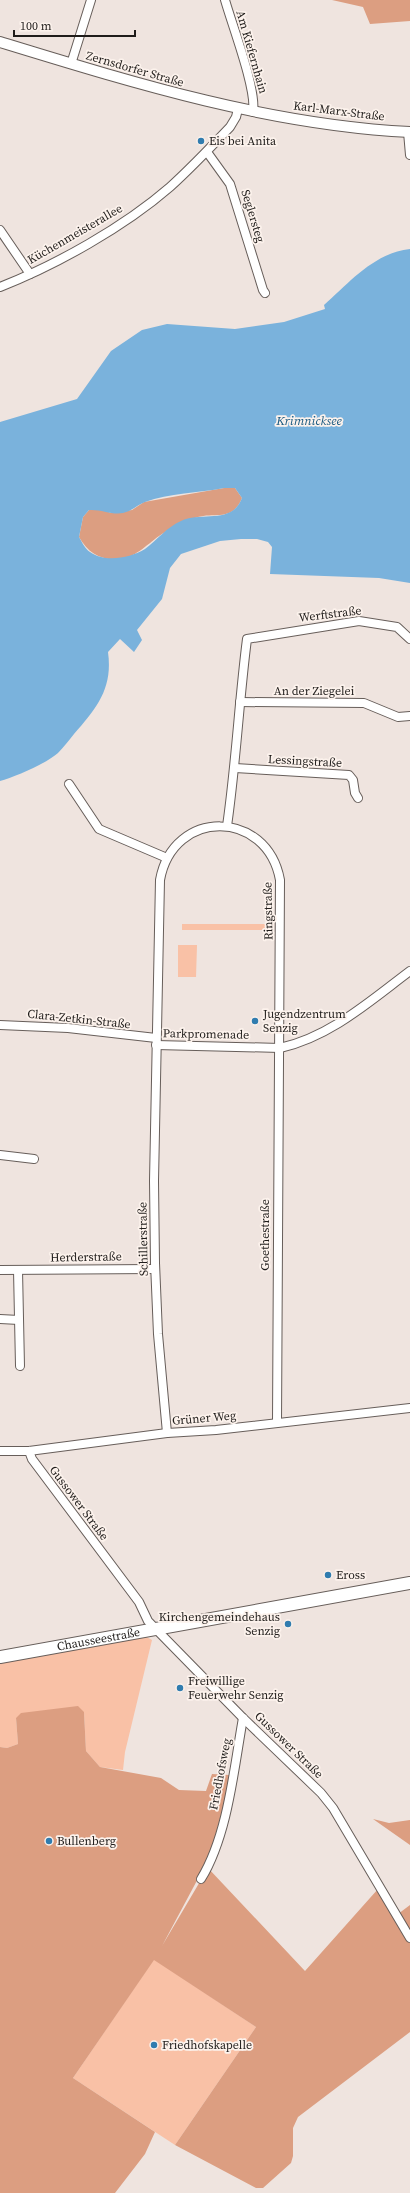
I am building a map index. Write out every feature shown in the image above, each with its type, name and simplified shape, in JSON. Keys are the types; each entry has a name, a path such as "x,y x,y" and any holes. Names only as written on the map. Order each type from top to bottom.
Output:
{"main road":[{"name":"Chausseestraße","path":"0,1657 22,1655 155,1628 410,1583"}],"street":[{"path":"71,64 91,0"},
{"name":"Am Kiefernhain","path":"225,0 249,78 254,100 253,112"},
{"name":"Zernsdorfer Straße","path":"0,42 158,89 264,114"},
{"name":"Küchenmeisterallee","path":"0,287 30,274 119,224 169,188 207,152 230,127 236,117 238,109"},
{"name":"Karl-Marx-Straße","path":"264,114 347,127 409,132"},
{"path":"409,132 410,155"},
{"name":"Seglersteg","path":"207,152 230,184 265,293"},
{"path":"0,230 30,274"},
{"name":"Werftstraße","path":"240,702 247,639 326,625 359,621 386,624 396,627 410,639"},
{"path":"227,826 235,768 240,702"},
{"name":"An der Ziegelei","path":"240,702 364,703 398,717 410,716"},
{"name":"Lessingstraße","path":"235,768 348,775 353,780 355,794 358,798"},
{"path":"68,784 99,828 167,858"},
{"name":"Ringstraße","path":"156,1042 160,880 167,858 179,842 191,833 211,826 227,826 249,834 262,844 272,856 278,871 280,893 280,1048"},
{"path":"280,1048 298,1044 329,1029 410,971"},
{"name":"Clara-Zetkin-Straße","path":"0,1025 68,1028 156,1042"},
{"name":"Parkpromenade","path":"156,1042 280,1048"},
{"name":"Schillerstraße","path":"156,1042 155,1269 158,1334 168,1433"},
{"name":"Goethestraße","path":"277,1422 280,1048"},
{"path":"0,1155 34,1159"},
{"name":"Herderstraße","path":"0,1270 155,1269"},
{"path":"18,1270 20,1366"},
{"path":"0,1319 19,1320"},
{"name":"Grüner Weg","path":"0,1451 29,1451 168,1433 216,1430 410,1408"},
{"name":"Gussower Straße","path":"29,1451 32,1459 138,1602 148,1621 243,1718 321,1793 334,1808 410,1938"},
{"name":"Friedhofsweg","path":"201,1878 208,1866 229,1803 243,1718"}],"shaded area":[{"path":"332,0 410,0 410,21 370,24 363,7"},
{"path":"224,488 235,488 242,498 238,506 233,511 222,515 202,516 182,523 166,532 132,556 120,559 107,559 101,557 91,552 79,537 83,517 89,510 101,509 111,513 132,510 144,502"},
{"path":"182,924 274,924 274,930 182,930"},
{"path":"178,945 197,945 196,977 178,977"},
{"path":"143,1635 152,1640 125,1752 123,1770 100,1767 86,1751 84,1712 16,1718 18,1744 7,1748 0,1747 0,1663"},
{"path":"78,1706 84,1712 86,1751 100,1767 161,1778 179,1790 206,1791 212,1774 229,1775 225,1801 209,1858 162,1946 208,1868 305,1971 378,1889 394,1917 410,1905 410,2032 298,2117 293,2128 293,2156 291,2163 263,2188 256,2188 175,2145 256,2027 154,1960 73,2078 155,2132 145,2154 115,2193 0,2193 0,1747 7,1748 18,1744 16,1718 21,1713"},
{"path":"373,1819 389,1823 410,1820 410,1845"},
{"path":"154,1959 256,2027 175,2145 73,2078"}],"water":[{"name":"Krimnicksee","path":"410,249 410,583 379,578 270,574 272,547 268,542 257,539 220,541 181,554 170,568 162,599 137,630 142,640 134,652 120,639 108,652 109,665 106,687 102,697 90,715 53,757 30,769 0,781 0,422 77,399 111,351 142,330 167,324 235,329 284,322 325,309 324,305 363,270 385,256","holes":["224,488 235,488 242,498 231,512 224,515 189,518 181,521 167,530 145,549 132,555 118,558 96,555 87,549 79,537 83,517 89,510 123,513 154,499"]}],"place":[{"name":"Eis bei Anita","path":"201,141"},
{"name":"Jugendzentrum Senzig","path":"255,1021"},
{"name":"Eross","path":"328,1575"},
{"name":"Kirchengemeindehaus Senzig","path":"288,1624"},
{"name":"Freiwillige Feuerwehr Senzig","path":"180,1688"},
{"name":"Bullenberg","path":"49,1841"},
{"name":"Friedhofskapelle","path":"154,2045"}]}
